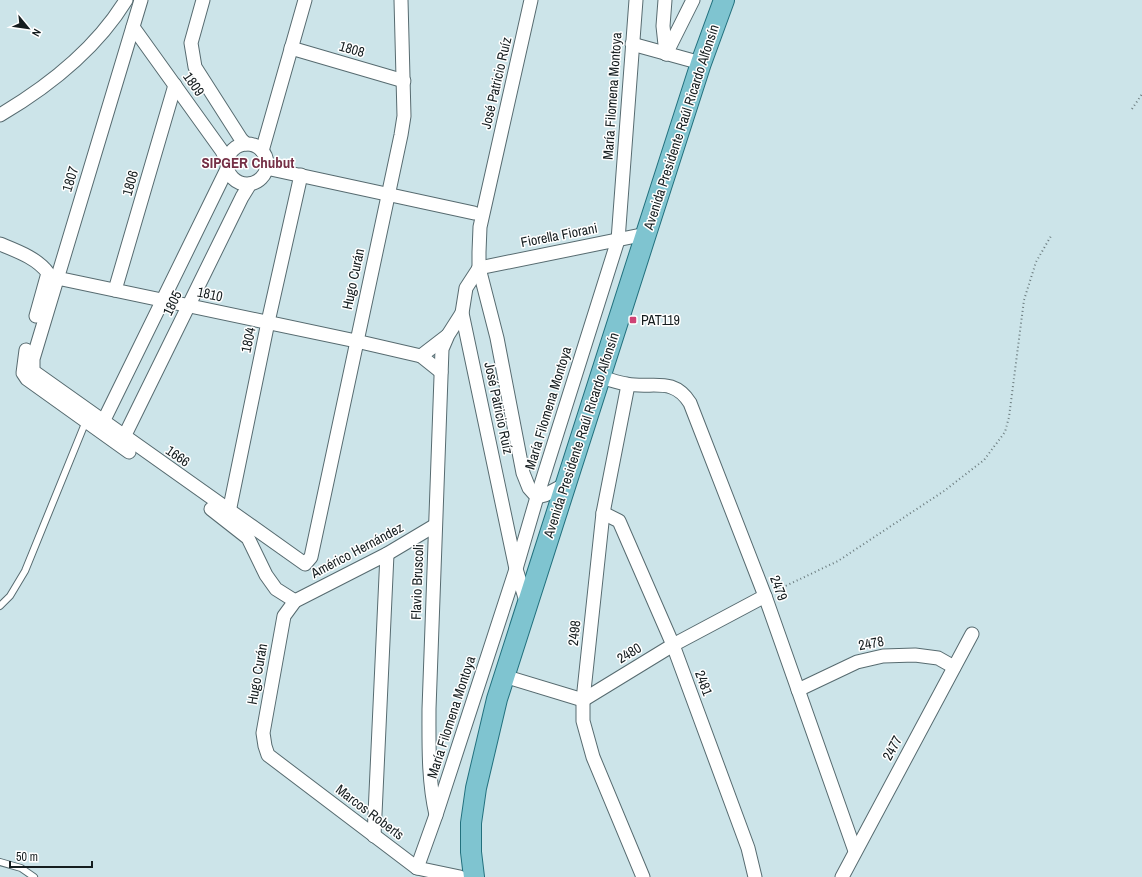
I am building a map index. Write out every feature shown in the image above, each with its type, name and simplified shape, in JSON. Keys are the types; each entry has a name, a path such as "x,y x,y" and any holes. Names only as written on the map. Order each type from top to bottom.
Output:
{"main road":[{"name":"Avenida Presidente Raúl Ricardo Alfonsín","path":"474,877 471,852 471,823 476,788 504,676 701,63 724,0"}],"street":[{"path":"0,115 36,92 82,55 110,23 126,0"},
{"name":"1807","path":"32,368 53,275 142,0"},
{"name":"1809","path":"203,0 191,43 195,67 241,140 246,144"},
{"path":"262,151 254,146 246,144 233,149 227,165 236,181 250,184 262,176 266,168 266,162 262,151 305,0"},
{"name":"Hugo Curán","path":"308,562 311,557 404,116 401,0"},
{"name":"José Patricio Ruíz","path":"531,0 480,227 479,268 497,338 523,473 529,488 537,497"},
{"name":"María Filomena Montoya","path":"418,872 516,569 537,497 618,240 636,0"},
{"path":"665,0 663,26 666,54"},
{"path":"666,54 694,0"},
{"name":"1809","path":"133,27 222,151 227,165"},
{"path":"632,44 701,63"},
{"name":"1808","path":"291,48 404,81"},
{"name":"1806","path":"115,290 175,85"},
{"name":"1805","path":"103,422 227,165"},
{"path":"266,168 474,213"},
{"name":"1804","path":"230,512 268,322 301,175"},
{"name":"1805","path":"124,437 250,184"},
{"path":"479,252 470,235 474,213 480,196 489,185"},
{"name":"Fiorella Fiorani","path":"479,268 646,234"},
{"name":"1810","path":"0,244 20,252 38,263 53,275 115,290 421,356"},
{"name":"José Patricio Ruíz","path":"479,268 466,288 462,313 516,569 527,604"},
{"path":"53,275 23,360 23,373 27,379 210,508 248,538 266,575 276,589 295,601"},
{"path":"442,372 421,356 448,335 462,313"},
{"name":"Flavio Bruscoli","path":"436,815 431,795 428,764 434,526 442,349 448,335"},
{"name":"1666","path":"32,368 37,375 230,512 305,564 308,562"},
{"name":"2479","path":"600,377 628,385 664,385 684,394 690,403 765,596 855,852"},
{"name":"2498","path":"628,385 603,513 583,700 583,721 593,757 643,877"},
{"path":"537,497 545,495 566,484"},
{"name":"2481","path":"603,513 619,521 672,645 748,848 755,877"},
{"name":"Américo Hernández","path":"295,601 386,554 434,526"},
{"path":"374,836 386,554"},
{"name":"2480","path":"583,700 672,645 765,596"},
{"name":"Hugo Curán","path":"268,755 263,733 284,616 295,601"},
{"name":"2477","path":"842,877 972,634"},
{"name":"2478","path":"798,690 857,662 883,656 923,656 938,658 954,667"},
{"path":"504,676 583,700"},
{"name":"Marcos Roberts","path":"268,755 374,836 418,872 460,877"}],"lane":[{"path":"0,606 10,596 25,571 86,421"},
{"path":"0,862 21,868 34,877"}],"path":[{"path":"1132,109 1142,94"},
{"path":"765,596 838,561 944,491 984,460 996,445 1005,432 1009,417 1024,300 1036,262 1051,236"}],"place":[{"name":"PAT119","path":"633,320"}],"district":[{"name":"SIPGER Chubut","path":"248,163"}]}
